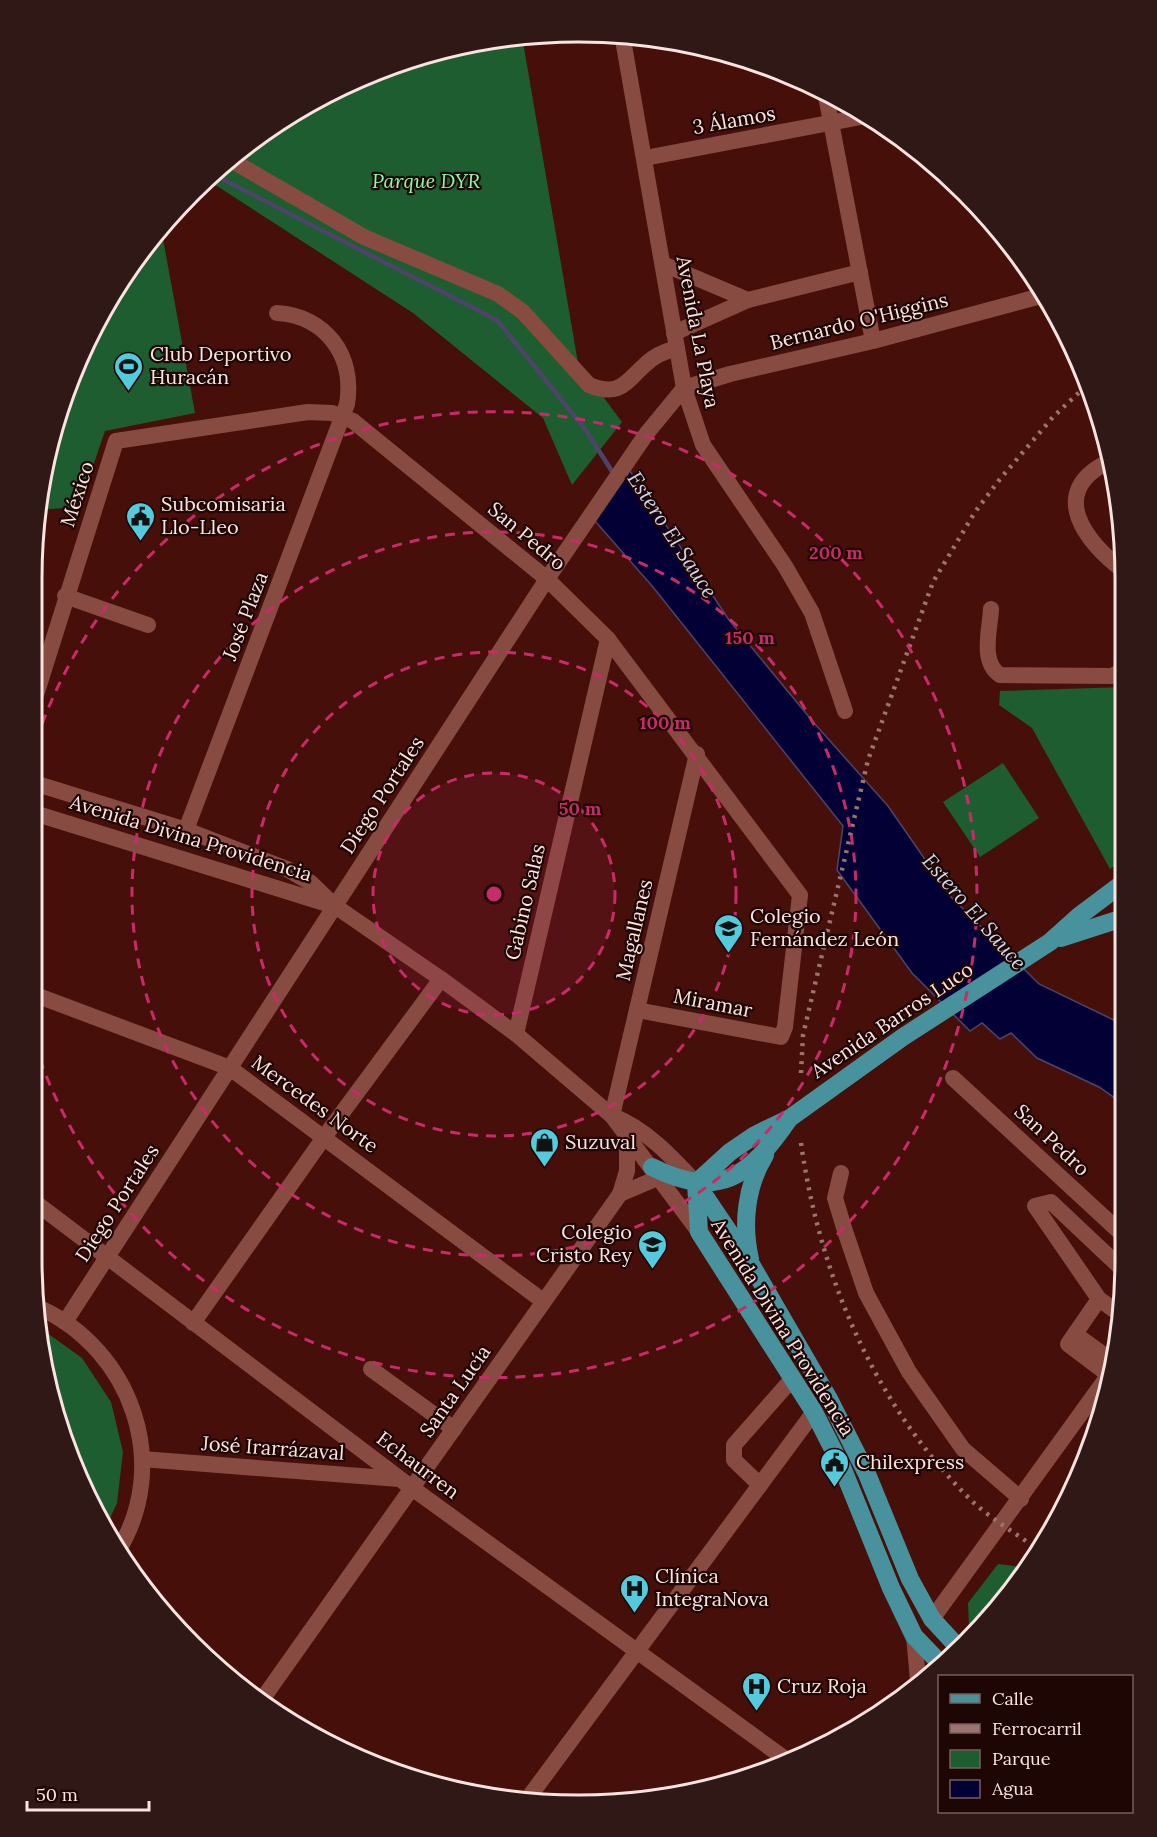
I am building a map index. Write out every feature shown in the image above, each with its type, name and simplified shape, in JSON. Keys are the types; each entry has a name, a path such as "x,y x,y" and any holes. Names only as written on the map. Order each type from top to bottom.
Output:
{"main road":[{"name":"Avenida Barros Luco","path":"696,1183 747,1141 790,1118 903,1037 1050,942 1079,916 1115,889"},
{"name":"Avenida Barros Luco","path":"1050,942 1115,921"},
{"name":"Avenida Barros Luco","path":"696,1183 727,1180 770,1147 790,1118"},
{"path":"752,1266 746,1237 747,1206 755,1175 770,1147"},
{"path":"656,1172 681,1181 696,1183 699,1232"},
{"name":"Avenida Divina Providencia","path":"696,1183 752,1266 829,1399 867,1474 910,1580 932,1619 953,1642"},
{"name":"Avenida Divina Providencia","path":"699,1232 814,1412 842,1467 891,1588 914,1636"},
{"path":"914,1636 936,1659"}],"street":[{"name":"Avenida La Playa","path":"624,44 684,388 703,446 785,566 812,613 845,711"},
{"path":"827,103 873,341"},
{"name":"3 Álamos","path":"645,158 854,118"},
{"path":"238,164 364,237 498,294 523,312 590,385 609,390 626,385 675,340 748,300 860,272"},
{"path":"663,264 748,300"},
{"name":"Bernardo O'Higgins","path":"684,388 730,374 873,341 1036,298"},
{"name":"José Plaza","path":"186,830 343,416 350,391 347,366 336,343 309,320 277,313"},
{"name":"Diego Portales","path":"65,1322 562,556 647,433 684,388"},
{"name":"San Pedro","path":"116,441 308,412 320,411 343,416 363,428 547,579 608,639 697,754 800,895 785,1027 781,1038"},
{"name":"México","path":"42,674 116,441"},
{"path":"1103,466 1089,476 1077,498 1078,519 1088,539 1115,564"},
{"path":"65,596 148,625"},
{"path":"991,609 989,660 1000,675 1115,674"},
{"name":"Gabino Salas","path":"516,1034 608,639"},
{"name":"Magallanes","path":"612,1116 697,754"},
{"name":"Avenida Divina Providencia","path":"42,785 186,830 287,869 311,883 335,906 516,1034 612,1116 699,1232"},
{"name":"Avenida Divina Providencia","path":"42,815 335,906"},
{"path":"194,1323 325,1136 441,979"},
{"name":"Mercedes Norte","path":"42,997 230,1068 325,1136 543,1301"},
{"name":"Miramar","path":"637,1010 781,1038"},
{"name":"San Pedro","path":"953,1078 1115,1227"},
{"name":"Avenida Divina Providencia","path":"612,1116 632,1124 663,1148 696,1183"},
{"name":"Santa Lucía","path":"266,1694 406,1483 454,1429 620,1194 629,1158 627,1138"},
{"path":"620,1194 656,1172"},
{"path":"841,1173 835,1198 844,1232 866,1293 909,1372 963,1449 1021,1499"},
{"path":"1112,1309 1099,1299 1035,1206 1051,1202 1115,1262"},
{"name":"Echaurren","path":"42,1208 406,1483 780,1755"},
{"path":"1099,1299 1068,1344 1103,1372"},
{"path":"45,1311 65,1322 93,1345 120,1381 137,1423 142,1459 135,1512 122,1541"},
{"path":"1075,1334 1106,1357"},
{"path":"370,1370 454,1429"},
{"path":"760,1485 734,1460 734,1444 793,1378"},
{"path":"932,1619 1095,1403"},
{"path":"532,1793 814,1412"},
{"name":"José Irarrázaval","path":"142,1459 406,1483"},
{"name":"Avenida Divina Providencia","path":"914,1636 917,1674"}],"green space":[{"name":"Parque DYR","path":"524,45 578,363 622,422 572,485 543,418 413,313 213,186 280,132 341,97 406,70 440,60 474,52"},
{"name":"Club Deportivo Huracán","path":"163,240 195,413 105,431 79,507 47,509 52,474 70,406 97,341 114,310 132,280"},
{"path":"1115,687 1115,866 1110,869 1032,728 999,705 1000,691"},
{"path":"1003,763 1039,818 980,857 943,802"},
{"path":"48,1333 82,1358 111,1402 123,1452 117,1503 110,1519 97,1496 70,1431 52,1363"},
{"path":"998,1564 1017,1567 969,1626 968,1603"}],"water":[{"path":"622,459 729,620 814,723 888,806 951,897 1039,984 1115,1021 1115,1098 1099,1087 1037,1058 1011,1033 1000,1039 982,1023 970,1031 912,973 837,870 843,826 653,587 587,512"}],"waterway":[{"name":"Estero El Sauce","path":"221,179 497,320 585,429 615,476"}],"railway":[{"path":"801,1073 803,1035 868,760 933,582 975,512 1000,479 1053,417 1081,391"},
{"path":"801,1143 822,1242 838,1290 881,1382 908,1425 939,1465 974,1503 1032,1545"}],"place":[{"name":"Club Deportivo Huracán","path":"129,392"},
{"name":"Subcomisaria Llo-Lleo","path":"140,542"},
{"name":"Colegio Fernández León","path":"729,954"},
{"name":"Suzuval","path":"544,1168"},
{"name":"Colegio Cristo Rey","path":"653,1270"},
{"name":"Chilexpress","path":"835,1488"},
{"name":"Clínica IntegraNova","path":"634,1614"},
{"name":"Cruz Roja","path":"756,1712"}]}
